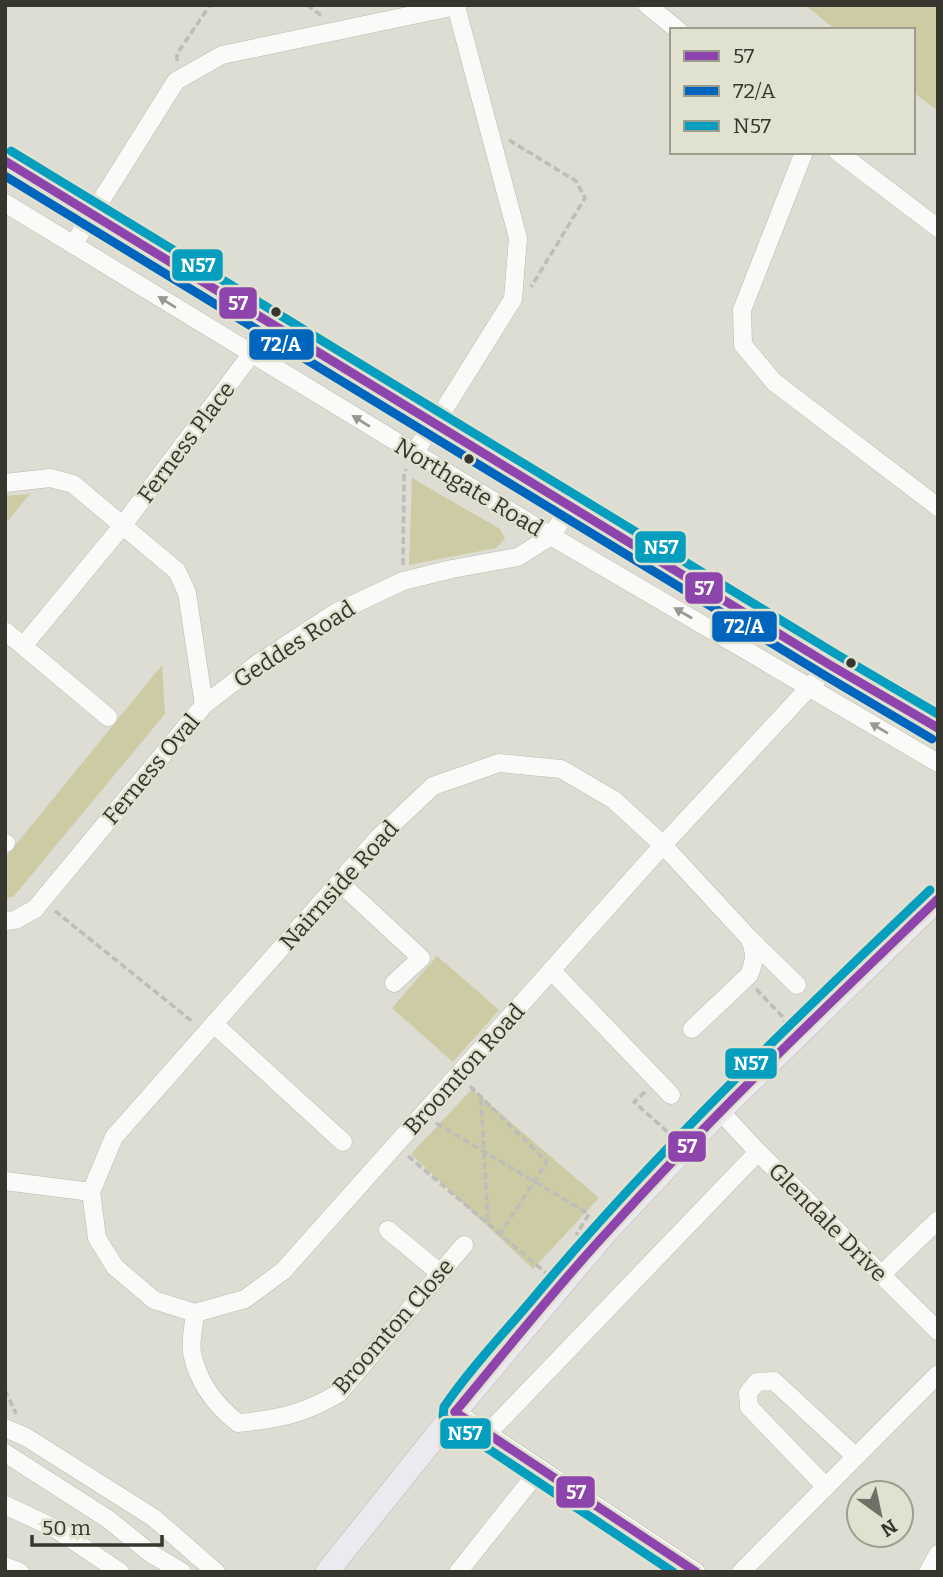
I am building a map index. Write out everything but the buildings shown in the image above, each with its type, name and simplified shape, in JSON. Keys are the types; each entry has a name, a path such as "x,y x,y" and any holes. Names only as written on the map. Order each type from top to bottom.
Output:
{"main road":[{"path":"327,1572 455,1412 589,1252 720,1111 938,899"}],"street":[{"path":"647,5 676,28"},
{"path":"74,245 176,81 222,55 457,6 518,238 513,299 435,424 413,453"},
{"path":"803,154 742,310 743,345 774,382 938,507"},
{"path":"841,154 938,228"},
{"name":"Northgate Road","path":"5,161 830,665 938,728"},
{"name":"Northgate Road","path":"5,203 551,536 938,763"},
{"name":"Ferness Place","path":"24,645 123,525 273,325"},
{"name":"Ferness Oval","path":"5,483 50,478 72,484 177,572 187,593 204,705 35,909 15,920 5,922"},
{"name":"Geddes Road","path":"204,705 257,664 335,613 403,582 452,569 518,557 551,536 571,506"},
{"path":"5,631 108,717"},
{"name":"Broomton Road","path":"195,1313 245,1299 283,1271 663,845 830,665"},
{"name":"Nairnside Road","path":"91,1192 114,1138 379,837 433,786 499,763 561,769 614,800 663,845 749,938 797,985"},
{"path":"339,882 421,958 394,983"},
{"path":"692,1029 746,978 754,964 755,950 749,938"},
{"path":"551,970 671,1095"},
{"path":"210,1028 342,1142"},
{"name":"Glendale Drive","path":"720,1111 938,1331"},
{"path":"487,1434 758,1152"},
{"path":"5,1181 91,1192 97,1238 115,1266 154,1300 195,1313"},
{"path":"881,1275 938,1220"},
{"path":"388,1230 440,1273"},
{"name":"Broomton Close","path":"195,1313 192,1352 204,1386 220,1409 238,1423 272,1420 312,1409 339,1393 464,1245"},
{"path":"741,1572 938,1374"},
{"path":"826,1487 749,1407 748,1393 757,1382 774,1381 855,1456"},
{"path":"455,1412 696,1572"},
{"path":"5,1427 26,1437 153,1518 216,1572"},
{"path":"5,1453 108,1519 150,1553 182,1572"},
{"path":"458,1572 540,1469"},
{"path":"5,1505 56,1529 120,1572"},
{"path":"928,1572 938,1554"},
{"path":"5,1566 20,1572"}],"path":[{"path":"176,81 177,54 210,5"},
{"path":"489,128 576,181 585,198 532,286 513,299"},
{"path":"403,582 404,474 413,453"},
{"path":"42,900 210,1028"},
{"path":"746,978 783,1017 792,1041"},
{"path":"458,1075 547,1162 500,1234"},
{"path":"656,1080 635,1102 685,1148"},
{"path":"481,1097 488,1224"},
{"path":"422,1115 589,1214 574,1239 589,1252"},
{"path":"396,1145 561,1286"}],"shaded area":[{"path":"805,5 938,5 938,111 915,94 915,28 834,28"},
{"path":"412,478 500,529 505,538 496,548 409,565"},
{"path":"30,494 5,524 5,496"},
{"path":"162,665 165,714 13,897 5,898 5,858"},
{"path":"437,956 499,1010 453,1062 392,1008"},
{"path":"472,1089 599,1198 533,1269 411,1154"}],"transit line":[{"name":"N57","path":"11,151 938,714"},
{"name":"57","path":"5,161 830,665 938,728"},
{"name":"72/A","path":"5,176 932,739"},
{"name":"N57","path":"673,1572 448,1422 443,1416 444,1407 486,1353 625,1193 775,1039 930,890"},
{"name":"57","path":"455,1412 569,1274 648,1187 770,1062 938,899"},
{"name":"57","path":"455,1412 696,1572"}]}
